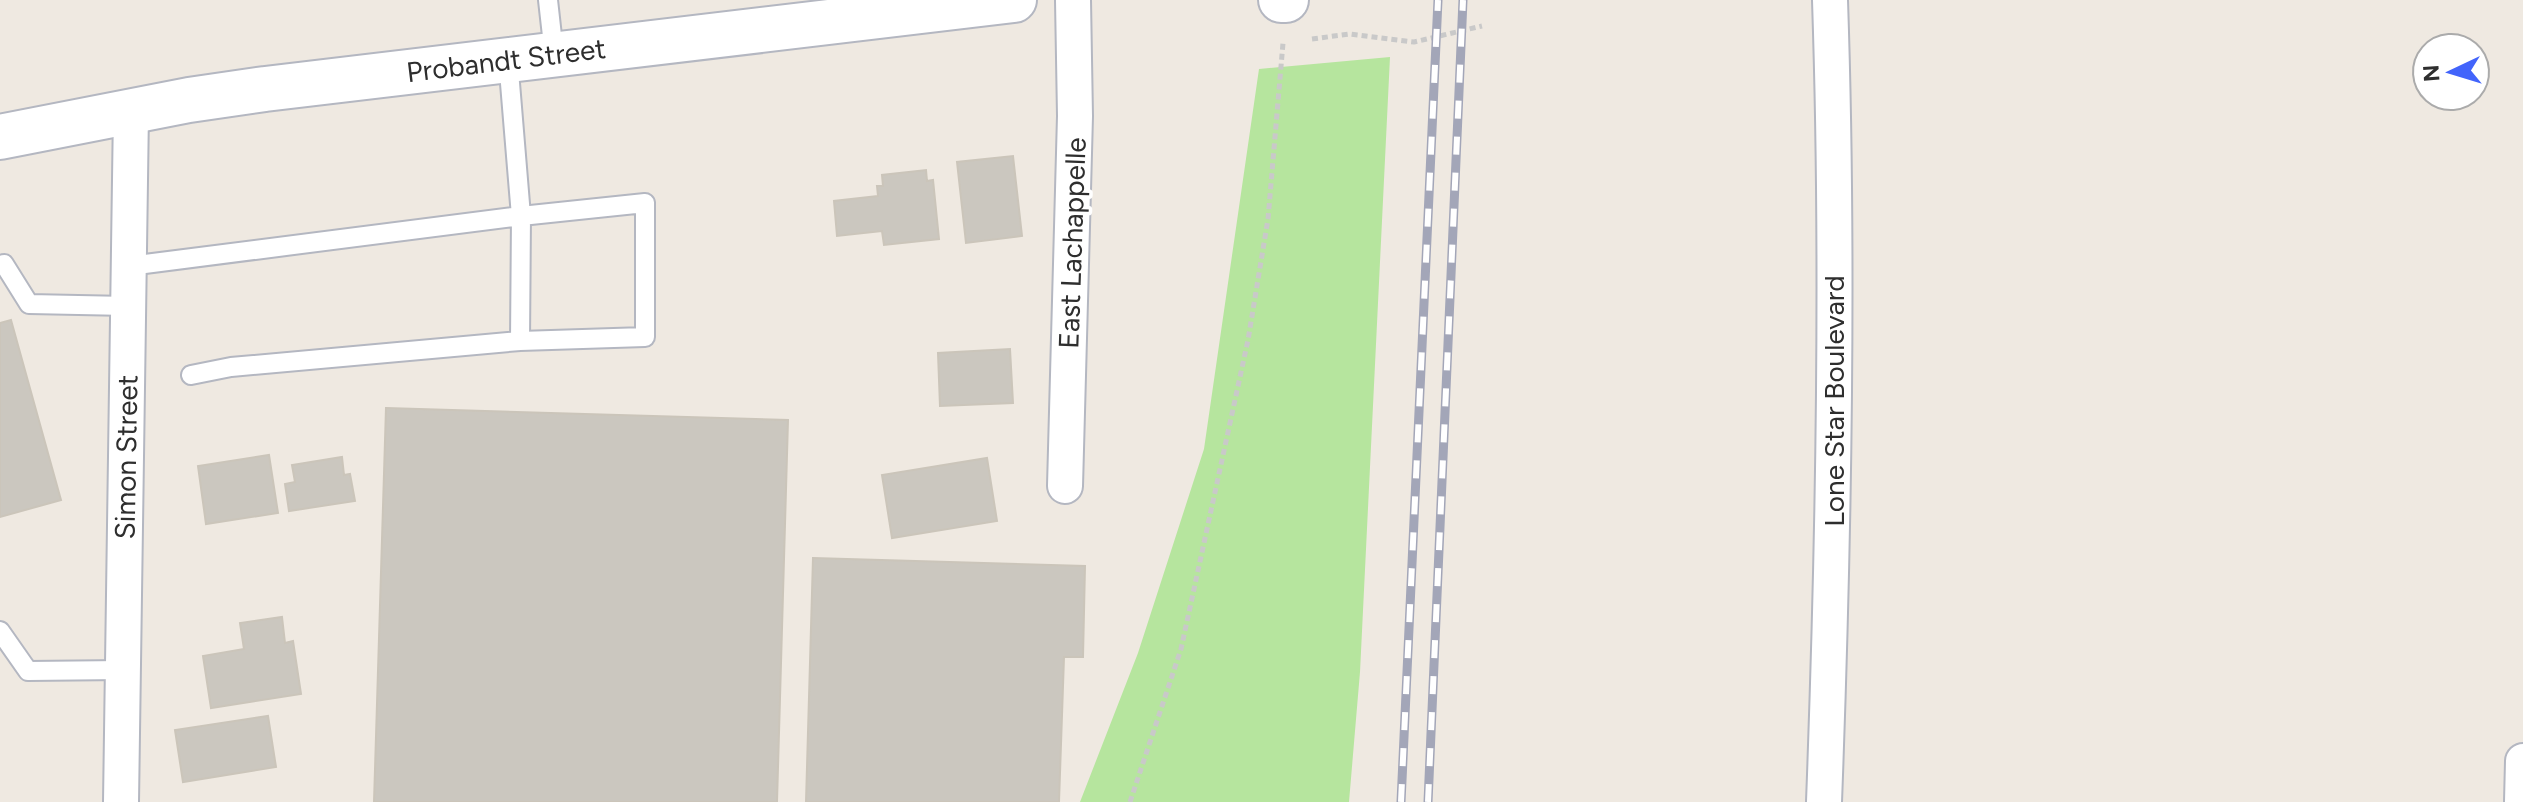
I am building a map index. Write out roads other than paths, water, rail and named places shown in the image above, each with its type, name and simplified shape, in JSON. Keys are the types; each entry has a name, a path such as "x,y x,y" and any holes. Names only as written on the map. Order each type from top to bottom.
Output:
{"main road":[{"name":"Probandt Street","path":"0,137 265,89 1014,0"}],"street":[{"name":"East Lachappelle","path":"1065,486 1075,116 1073,0"},
{"name":"Lone Star Boulevard","path":"1824,802 1834,549 1834,110 1830,0"},
{"name":"Simon Street","path":"121,802 131,111"},
{"path":"2522,802 2523,761"}],"lane":[{"path":"548,0 554,54"},
{"path":"508,59 521,216 520,341"},
{"path":"129,266 645,203 645,337 520,341 231,367 191,375"},
{"path":"0,265 4,264 29,304 128,306"},
{"path":"0,631 28,671 123,670"}],"railway":[{"path":"1401,802 1438,0"},
{"path":"1428,802 1463,0"}]}
